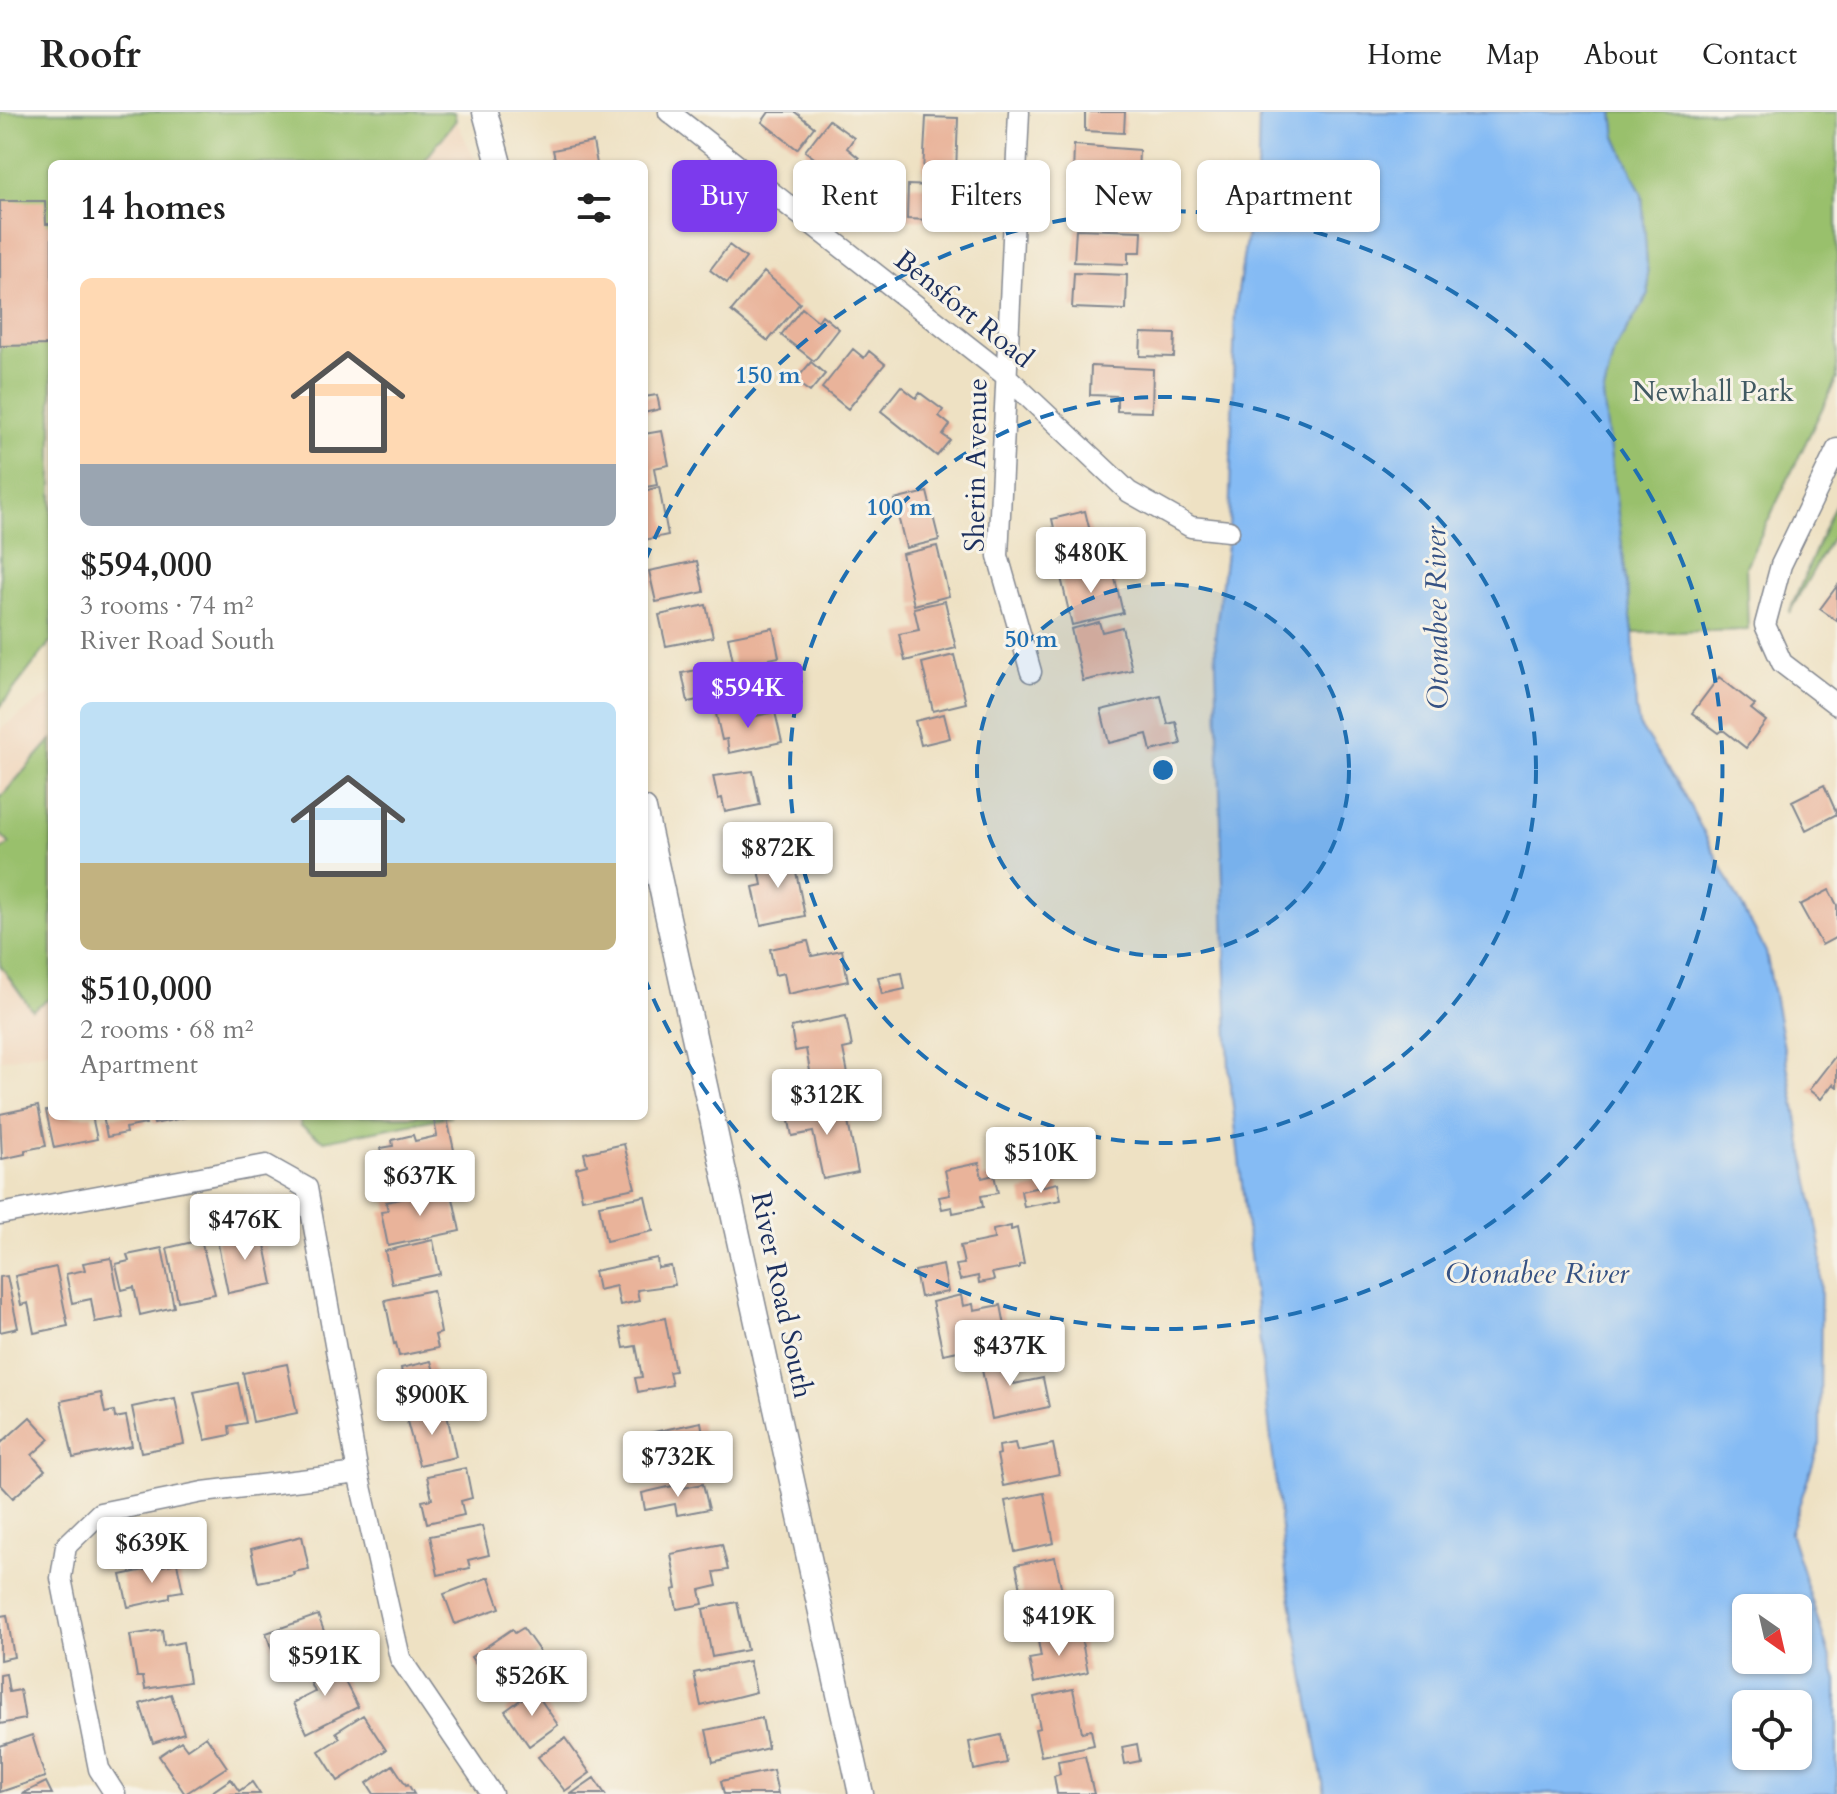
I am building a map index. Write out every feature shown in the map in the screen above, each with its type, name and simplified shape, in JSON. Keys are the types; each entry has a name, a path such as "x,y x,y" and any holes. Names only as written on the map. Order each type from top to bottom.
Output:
{"street":[{"path":"485,112 498,160"},
{"name":"Bensfort Road","path":"669,112 1006,376 1129,492 1191,527 1229,531"},
{"name":"Sherin Avenue","path":"1019,112 998,556 1031,672"},
{"path":"1837,449 1781,565 1765,625 1782,663 1837,705"},
{"name":"River Road South","path":"648,827 861,1794"},
{"path":"0,1214 266,1165 307,1188 358,1473 400,1658 492,1794"},
{"path":"115,1794 99,1769 90,1725 61,1578 66,1546 100,1513 203,1492 358,1473"}],"shaded area":[{"path":"456,120 475,160 425,160"},
{"path":"48,696 48,1051 0,1060 0,729"}],"green space":[{"path":"0,112 454,112 456,120 425,160 48,160 48,645 0,707"},
{"name":"Newhall Park","path":"1613,112 1837,112 1837,378 1746,566 1748,630 1633,633 1603,396 1614,350 1649,294 1642,195 1616,137"},
{"path":"1837,500 1837,528 1789,613"},
{"path":"48,744 48,1000 32,1010 0,965 0,850 10,844 0,834 0,798"},
{"path":"300,1120 431,1120 324,1141 301,1126"}],"water":[{"name":"Otonabee River","path":"1259,112 1613,112 1616,137 1642,195 1649,294 1614,350 1603,396 1633,633 1639,725 1682,791 1766,952 1821,1246 1820,1443 1790,1532 1810,1594 1732,1594 1732,1674 1812,1674 1812,1601 1837,1680 1837,1794 1325,1794 1286,1572 1229,1071 1215,635 1229,530 1235,311 1247,232 1380,232 1380,160 1258,160"}],"building":[{"path":"769,112 795,112 814,127 797,149 762,122"},
{"path":"1085,112 1125,112 1124,133 1085,131"},
{"path":"926,117 958,118 956,160 924,160"},
{"path":"829,120 854,138 847,148 859,158 817,160 805,151"},
{"path":"593,142 596,160 555,160 553,150"},
{"path":"1074,145 1139,150 1139,160 1074,160"},
{"path":"908,185 922,186 922,220 907,219"},
{"path":"0,201 45,201 48,224 48,345 0,346"},
{"path":"1076,232 1142,232 1141,252 1128,252 1128,264 1074,262"},
{"path":"729,245 746,258 727,283 710,270"},
{"path":"764,272 800,303 768,341 731,311"},
{"path":"1074,273 1127,275 1126,310 1072,308"},
{"path":"802,308 818,321 822,315 839,329 814,361 781,335"},
{"path":"1141,333 1175,334 1174,357 1140,356"},
{"path":"853,349 864,358 869,351 885,364 848,409 822,388"},
{"path":"811,362 825,374 810,392 795,381"},
{"path":"1091,366 1153,369 1152,412 1117,411 1117,396 1090,395"},
{"path":"901,386 916,398 920,393 943,410 939,416 950,425 943,435 950,440 937,456 881,411"},
{"path":"657,395 660,409 648,412 648,396"},
{"path":"662,431 669,465 654,468 657,485 648,487 648,433"},
{"path":"659,487 668,535 648,539 648,490"},
{"path":"927,492 939,540 906,548 894,500"},
{"path":"1085,511 1097,560 1063,568 1052,519"},
{"path":"937,546 949,596 914,605 902,554"},
{"path":"697,561 704,592 656,602 649,571"},
{"path":"1089,566 1091,575 1113,570 1123,613 1072,625 1060,573"},
{"path":"1837,586 1837,621 1820,609"},
{"path":"945,601 956,648 905,661 899,634 919,630 914,608"},
{"path":"706,605 713,637 666,646 659,615"},
{"path":"1099,622 1102,632 1122,627 1132,670 1083,681 1071,629"},
{"path":"773,628 779,657 734,666 728,637"},
{"path":"954,655 966,703 933,711 922,663"},
{"path":"730,663 736,692 688,702 682,673"},
{"path":"1719,677 1755,705 1751,709 1766,721 1746,748 1723,730 1719,733 1692,713"},
{"path":"1161,696 1168,724 1176,722 1181,744 1151,751 1147,734 1109,743 1101,710"},
{"path":"744,708 746,718 775,712 782,742 729,753 727,739 722,740 716,714"},
{"path":"944,714 950,738 921,745 915,721"},
{"path":"753,771 760,805 725,812 722,798 718,799 713,776"},
{"path":"1824,785 1837,814 1806,830 1792,801"},
{"path":"792,852 805,916 761,925 753,887 762,885 757,860"},
{"path":"1829,890 1837,905 1837,937 1822,945 1800,905"},
{"path":"808,941 812,956 842,950 848,981 788,994 784,973 775,975 770,949"},
{"path":"902,973 905,989 882,994 878,977"},
{"path":"846,1016 852,1047 843,1049 848,1074 812,1082 806,1049 795,1051 791,1027"},
{"path":"1837,1054 1837,1087 1833,1084 1821,1099 1809,1090"},
{"path":"844,1102 858,1172 823,1179 813,1132 792,1136 787,1111"},
{"path":"38,1106 46,1146 2,1159 0,1114"},
{"path":"46,1111 48,1120 93,1120 97,1139 54,1148"},
{"path":"104,1120 145,1120 146,1124 125,1128 126,1133 107,1137"},
{"path":"447,1120 457,1164 399,1176 398,1169 386,1172 381,1148 393,1146 392,1140 413,1135 415,1141 437,1136 434,1121"},
{"path":"624,1144 635,1188 582,1199 576,1168 587,1165 584,1153"},
{"path":"979,1163 982,1178 994,1175 998,1193 981,1196 983,1207 953,1213 952,1207 942,1209 939,1197 950,1195 945,1170"},
{"path":"1058,1183 1061,1200 1024,1207 1021,1191"},
{"path":"451,1189 460,1231 388,1246 381,1212 388,1211 386,1202"},
{"path":"645,1196 653,1231 606,1241 599,1205"},
{"path":"1011,1226 1011,1230 1017,1228 1024,1264 1019,1268 992,1273 994,1280 979,1283 978,1276 960,1280 956,1265 964,1264 960,1246 994,1239 993,1230"},
{"path":"262,1230 273,1284 228,1293 217,1240"},
{"path":"201,1240 215,1294 178,1301 167,1248"},
{"path":"433,1240 440,1274 392,1284 385,1251"},
{"path":"162,1248 174,1307 140,1315 134,1287 122,1290 116,1264 129,1261 127,1255"},
{"path":"111,1258 123,1317 95,1322 91,1299 72,1303 66,1274 85,1270 83,1263"},
{"path":"657,1258 658,1268 671,1266 675,1285 637,1290 639,1301 620,1305 616,1286 598,1290 594,1271"},
{"path":"943,1265 948,1292 920,1297 915,1271"},
{"path":"56,1267 68,1326 34,1333 28,1303 21,1305 15,1276"},
{"path":"7,1276 18,1328 0,1332 0,1277"},
{"path":"433,1290 441,1333 435,1335 438,1348 399,1356 385,1300"},
{"path":"961,1295 963,1306 973,1304 974,1310 1001,1305 1008,1341 943,1354 932,1302"},
{"path":"665,1318 675,1371 669,1372 672,1385 638,1392 635,1378 642,1377 636,1346 624,1348 620,1328"},
{"path":"1008,1350 1014,1384 1043,1378 1049,1407 992,1419 979,1355"},
{"path":"431,1361 443,1403 415,1409 409,1382 404,1384 401,1368"},
{"path":"287,1364 297,1413 253,1422 243,1373"},
{"path":"238,1383 246,1423 229,1426 230,1435 205,1440 194,1392"},
{"path":"101,1393 105,1413 114,1411 115,1418 126,1416 132,1446 73,1458 61,1401"},
{"path":"175,1398 184,1444 141,1452 132,1407"},
{"path":"446,1410 456,1457 419,1465 406,1418"},
{"path":"30,1417 50,1439 32,1455 45,1470 13,1498 0,1484 0,1444"},
{"path":"701,1422 706,1451 655,1462 649,1433"},
{"path":"1015,1443 1017,1451 1053,1444 1059,1474 1003,1486 997,1455 1000,1454 999,1446"},
{"path":"466,1468 472,1498 461,1501 464,1515 427,1523 422,1501 432,1499 427,1476"},
{"path":"703,1484 709,1509 677,1515 675,1504 645,1510 642,1493 677,1485 678,1489"},
{"path":"1044,1493 1054,1543 1015,1552 1005,1501"},
{"path":"482,1526 489,1555 468,1560 470,1568 438,1575 430,1536"},
{"path":"302,1536 309,1569 258,1582 251,1549"},
{"path":"722,1544 728,1570 714,1572 717,1586 700,1590 703,1604 677,1609 671,1554"},
{"path":"1055,1557 1066,1611 1020,1621 1015,1595 1022,1593 1016,1565"},
{"path":"177,1563 183,1591 170,1593 170,1598 128,1607 121,1575"},
{"path":"489,1577 500,1608 455,1624 444,1594"},
{"path":"737,1602 747,1650 712,1657 703,1609"},
{"path":"7,1615 14,1657 0,1660 0,1616"},
{"path":"318,1615 332,1653 280,1672 266,1633"},
{"path":"523,1628 540,1652 532,1658 537,1665 496,1693 471,1657 512,1629 515,1633"},
{"path":"162,1630 164,1646 183,1642 189,1682 145,1689 143,1677 137,1677 130,1635"},
{"path":"1080,1632 1088,1672 1034,1683 1029,1659 1041,1657 1038,1641"},
{"path":"556,1656 570,1676 546,1692 532,1673"},
{"path":"334,1660 358,1707 307,1733 293,1703 315,1692 306,1672"},
{"path":"749,1661 756,1692 701,1706 694,1673"},
{"path":"6,1674 9,1692 20,1690 25,1719 0,1724 0,1675"},
{"path":"1073,1689 1082,1732 1091,1730 1094,1745 1041,1756 1035,1729 1040,1728 1034,1697"},
{"path":"534,1690 558,1725 529,1746 505,1711"},
{"path":"171,1694 184,1733 153,1743 140,1704"},
{"path":"363,1715 386,1750 338,1781 319,1751 340,1738 336,1732"},
{"path":"762,1718 768,1748 713,1762 706,1730"},
{"path":"32,1735 45,1777 0,1792 0,1746"},
{"path":"1001,1735 1007,1763 974,1770 969,1742"},
{"path":"206,1736 227,1767 185,1794 159,1756 181,1741 187,1749"},
{"path":"565,1738 590,1773 565,1791 538,1757"},
{"path":"1137,1744 1140,1761 1125,1764 1122,1747"},
{"path":"1085,1756 1094,1794 1057,1794 1054,1776 1060,1774 1058,1761"},
{"path":"393,1765 414,1794 374,1794 367,1783"},
{"path":"773,1770 778,1794 724,1794 721,1781"},
{"path":"594,1778 605,1794 571,1794"},
{"path":"231,1779 239,1791 252,1782 260,1794 209,1794"},
{"path":"46,1782 52,1794 22,1794"}]}
